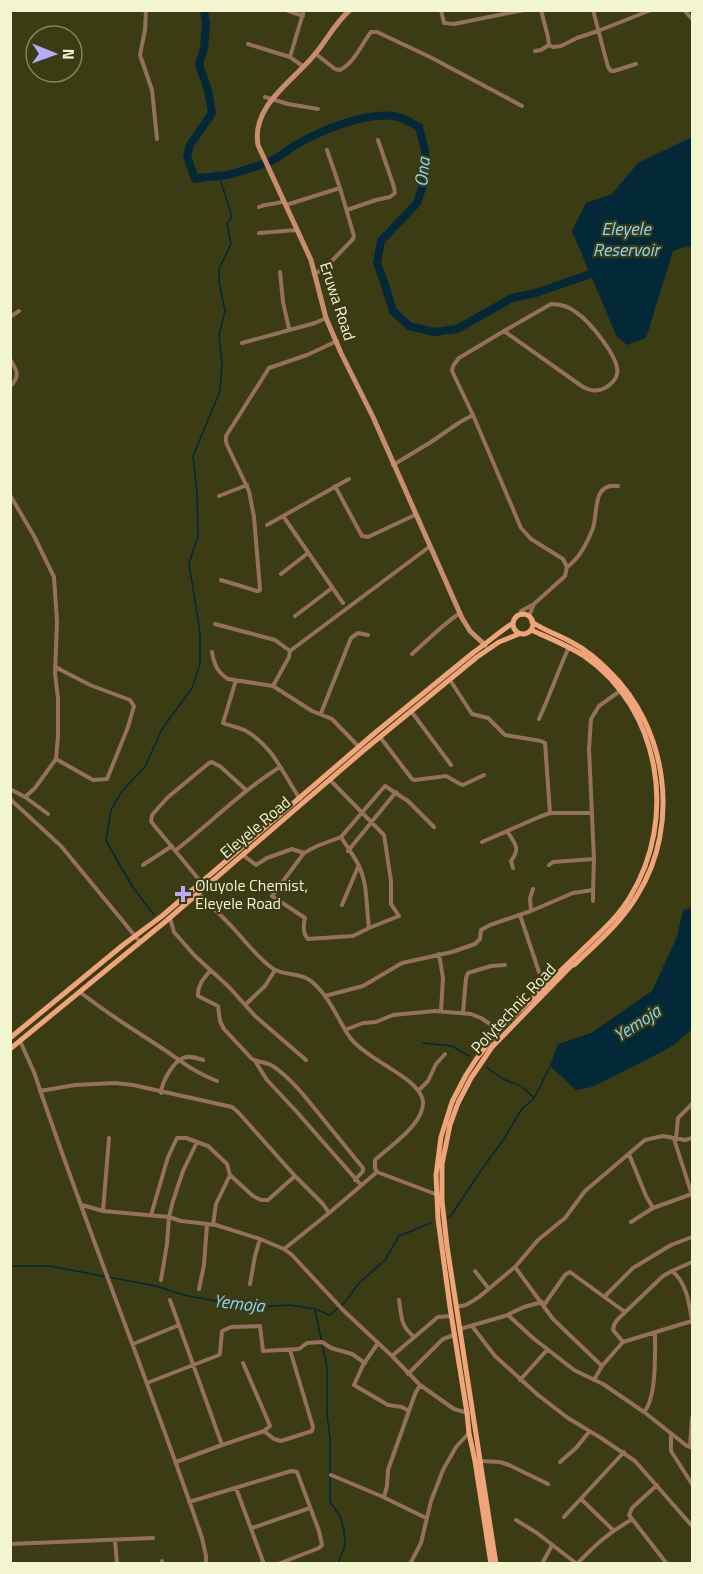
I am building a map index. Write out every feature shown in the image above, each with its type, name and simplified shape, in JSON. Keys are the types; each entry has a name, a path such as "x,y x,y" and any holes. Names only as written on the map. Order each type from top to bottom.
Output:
{"main road":[{"name":"Eruwa Road","path":"350,10 316,54 273,99 259,126 257,140 311,260 326,318 429,547 470,631 488,647"},
{"path":"526,615 532,621 531,630 525,634 519,634 488,647 495,635 513,623 516,617 526,615"},
{"name":"Polytechnic Road","path":"496,1563 481,1461 451,1316 439,1195 447,1137 458,1103 487,1053 572,965 608,932 639,894 655,856 661,830 663,800 659,762 651,735 633,700 610,672 588,653 532,621"},
{"path":"513,623 513,628 519,634"},
{"name":"Polytechnic Road","path":"491,1563 469,1433 470,1414 436,1175 441,1137 452,1102 469,1070 499,1030 622,909 637,885 650,855 656,830 657,810 656,778 649,746 638,719 620,691 594,664 555,639 531,630"},
{"name":"Eleyele Road","path":"441,684 450,680 488,647"},
{"name":"Eleyele Road","path":"166,918 201,882 359,747 441,684 474,652 488,647"},
{"name":"Eleyele Road","path":"10,1049 80,992 140,937 243,855 427,695"},
{"name":"Eleyele Road","path":"10,1038 123,945 140,937"}],"street":[{"path":"146,10 140,55 152,90 158,139"},
{"path":"286,10 304,13 290,57"},
{"path":"441,10 442,20 446,24 524,10"},
{"path":"541,10 549,45"},
{"path":"593,10 611,71 636,64"},
{"path":"549,45 561,46 651,10"},
{"path":"684,10 693,20"},
{"path":"316,54 335,69 340,70 345,68 355,56 371,32 377,32 430,57 522,106"},
{"path":"248,44 290,57 304,67"},
{"path":"535,51 549,45"},
{"path":"265,97 318,109"},
{"path":"347,210 390,197 395,193 378,140"},
{"path":"315,274 328,265 353,239 354,232 327,150"},
{"path":"259,207 285,203 340,188"},
{"path":"259,233 298,230"},
{"path":"280,272 289,329"},
{"path":"504,331 590,390 600,390 608,386 614,381 618,369 612,355 589,324 565,306 551,304 504,331 459,358 453,366 452,371 521,528 531,539 563,559 567,567 565,576 534,603 521,611 522,615"},
{"path":"10,317 19,311"},
{"path":"242,343 326,318"},
{"path":"221,580 257,591 260,589 252,505 247,485 227,445 228,433 269,368 307,355 337,341"},
{"path":"10,359 18,376 10,387"},
{"path":"393,465 473,415"},
{"path":"267,525 349,479"},
{"path":"219,496 247,485"},
{"path":"335,486 362,536 368,537 415,514"},
{"path":"567,567 572,564 593,528 600,494 607,487 618,486"},
{"path":"10,495 54,577 57,630 58,736 56,759 35,788 25,796"},
{"path":"283,516 343,603"},
{"path":"273,686 290,651 429,547"},
{"path":"281,574 308,553"},
{"path":"295,616 332,588"},
{"path":"532,621 529,616 534,603"},
{"path":"412,654 442,625 460,613"},
{"path":"215,624 275,640 290,651"},
{"path":"321,713 353,636 358,633 368,635"},
{"path":"539,719 569,647"},
{"path":"212,652 219,672 228,679 273,686 312,711 321,713 332,720 359,747"},
{"path":"56,666 90,685 130,700 134,704 134,710 107,779 93,780 56,759"},
{"path":"236,680 223,723 244,730 259,740 267,748 300,799"},
{"path":"450,680 472,714 488,718 505,735 545,743 550,813"},
{"path":"593,901 594,860 589,749 591,719 599,706 620,691"},
{"path":"411,711 450,765"},
{"path":"380,737 414,780 446,776 461,785 484,775"},
{"path":"201,882 153,824 152,815 167,798 209,763 214,762 221,767 246,790"},
{"path":"176,850 246,790 280,767"},
{"path":"330,780 362,814 384,835 391,881 391,904 399,916 352,936 309,939 305,934 304,918 272,896 304,853 341,837 362,814 384,786 408,801 434,826"},
{"path":"10,789 25,796 48,814"},
{"path":"348,850 396,792"},
{"path":"10,799 61,846 140,937"},
{"path":"482,842 550,813 591,813"},
{"path":"507,831 517,849 511,861 513,868"},
{"path":"341,837 362,877 367,900 369,928"},
{"path":"143,865 172,846"},
{"path":"243,855 256,865 267,858 292,849 304,853"},
{"path":"549,865 553,862 594,860"},
{"path":"342,905 358,866"},
{"path":"531,911 530,898 533,889"},
{"path":"325,996 363,986 402,963 463,949 475,944 480,939 481,930 490,924 531,911 573,893 593,890"},
{"path":"198,893 252,950 275,970 307,978 325,996 355,1044 404,1077 419,1090 424,1105 422,1113 406,1133 375,1160 375,1168 377,1172 439,1195"},
{"path":"520,915 539,972"},
{"path":"166,918 174,932 210,971 306,1060"},
{"path":"439,954 443,978 441,1011"},
{"path":"462,1013 468,973 490,966 505,965"},
{"path":"245,1005 265,986 275,970"},
{"path":"210,971 198,988 198,996 218,1006 220,1021 224,1029 361,1186"},
{"path":"80,992 109,1015 201,1075 217,1081"},
{"path":"345,1030 393,1015 441,1011 471,1014 499,1030"},
{"path":"20,1041 147,1383 202,1538 206,1563"},
{"path":"419,1090 428,1081 436,1064 445,1054"},
{"path":"161,1092 166,1077 180,1060 189,1057 203,1059"},
{"path":"254,1061 263,1062 277,1069 302,1093 363,1168 355,1180"},
{"path":"40,1091 75,1085 115,1083 232,1107 329,1213"},
{"path":"631,1222 653,1208 692,1195 675,1139 678,1118 693,1104"},
{"path":"455,1307 470,1303 514,1267 538,1240 565,1218 585,1191 645,1140 663,1136 685,1140 693,1138"},
{"path":"103,1211 109,1138"},
{"path":"151,1215 168,1157 177,1138 186,1138 208,1146 227,1164 230,1174 253,1196 264,1201 295,1176"},
{"path":"161,1280 169,1217 183,1171 196,1142"},
{"path":"628,1154 653,1208"},
{"path":"284,1249 377,1172"},
{"path":"213,1225 216,1204 230,1174"},
{"path":"81,1205 103,1211 169,1217 213,1225 284,1249 306,1269 336,1304 420,1385 454,1409 470,1414"},
{"path":"199,1289 204,1265 207,1224"},
{"path":"605,1296 633,1268 672,1245 693,1238"},
{"path":"250,1284 260,1239"},
{"path":"623,1342 613,1330 617,1320 663,1276 693,1262"},
{"path":"514,1267 559,1324 602,1365"},
{"path":"475,1271 489,1288"},
{"path":"594,1380 602,1365 623,1342 693,1320 686,1292 678,1276 672,1271"},
{"path":"459,1330 508,1315 524,1306 543,1304 565,1275 570,1272 625,1312"},
{"path":"170,1300 222,1445"},
{"path":"399,1300 403,1326 414,1337"},
{"path":"508,1315 547,1350 579,1374 603,1384 691,1448"},
{"path":"392,1356 438,1317 451,1316"},
{"path":"133,1344 179,1324"},
{"path":"147,1383 219,1355 222,1331 231,1327 260,1326 263,1351 299,1349 307,1343 320,1342 352,1354 364,1363"},
{"path":"472,1326 495,1356 520,1380 568,1418 635,1461 693,1526"},
{"path":"644,1412 648,1408 652,1390 655,1332"},
{"path":"408,1374 443,1339 454,1335"},
{"path":"378,1343 353,1383 388,1405 402,1407 409,1411"},
{"path":"264,1431 274,1439 285,1441 312,1431 313,1427 290,1350"},
{"path":"520,1380 547,1350"},
{"path":"175,1462 264,1431 270,1426 243,1363"},
{"path":"384,1497 388,1470 420,1385"},
{"path":"691,1448 693,1418"},
{"path":"560,1462 589,1432"},
{"path":"410,1563 421,1543 431,1501 443,1470 456,1447 469,1433"},
{"path":"671,1434 671,1451 693,1484"},
{"path":"564,1517 624,1452"},
{"path":"481,1461 509,1465 548,1484"},
{"path":"189,1502 294,1470 298,1473 322,1545 278,1563"},
{"path":"331,1475 384,1497 426,1518"},
{"path":"657,1485 630,1509 629,1515 667,1563"},
{"path":"236,1488 264,1563"},
{"path":"581,1499 613,1530"},
{"path":"252,1528 310,1508"},
{"path":"516,1520 577,1563 613,1530 632,1520"},
{"path":"10,1544 153,1538"},
{"path":"115,1540 117,1563"},
{"path":"542,1563 552,1545"}],"water":[{"name":"Eleyele Reservoir","path":"692,137 692,248 687,246 673,251 646,338 627,345 617,337 572,231 586,203 612,194 638,163"},
{"path":"692,908 692,1029 674,1045 646,1060 592,1087 576,1090 550,1066 558,1044 591,1033 652,991 677,937 683,910"}],"waterway":[{"name":"Ona","path":"204,10 206,24 204,49 199,64 208,90 212,113 190,145 187,156 195,179 232,174 271,161 317,134 359,119 373,116 398,117 419,127 425,150 425,180 417,203 381,241 377,263 393,311 409,326 434,332 457,329 512,298 536,293 590,274 596,268"},
{"path":"154,915 132,886 106,841 111,810 122,791 145,767 162,729 192,688 200,664 200,633 189,563 198,537 197,491 193,456 220,391 222,365 219,335 225,311 219,282 219,269 231,244 227,223 232,217 219,175"},
{"path":"423,1043 452,1046 469,1056"},
{"path":"486,1067 503,1079 521,1086 533,1097"},
{"name":"Yemoja","path":"447,1218 450,1217 504,1139 521,1110 534,1098 550,1067"},
{"name":"Yemoja","path":"342,1305 358,1284 385,1260 399,1236 431,1223"},
{"name":"Yemoja","path":"10,1266 49,1266 156,1286 184,1295 257,1307 289,1305 315,1309 330,1315 338,1308"},
{"path":"315,1310 327,1367 330,1502 340,1516 344,1530 345,1545 338,1564"}],"place":[{"name":"Oluyole Chemist, Eleyele Road","path":"183,894"}]}
